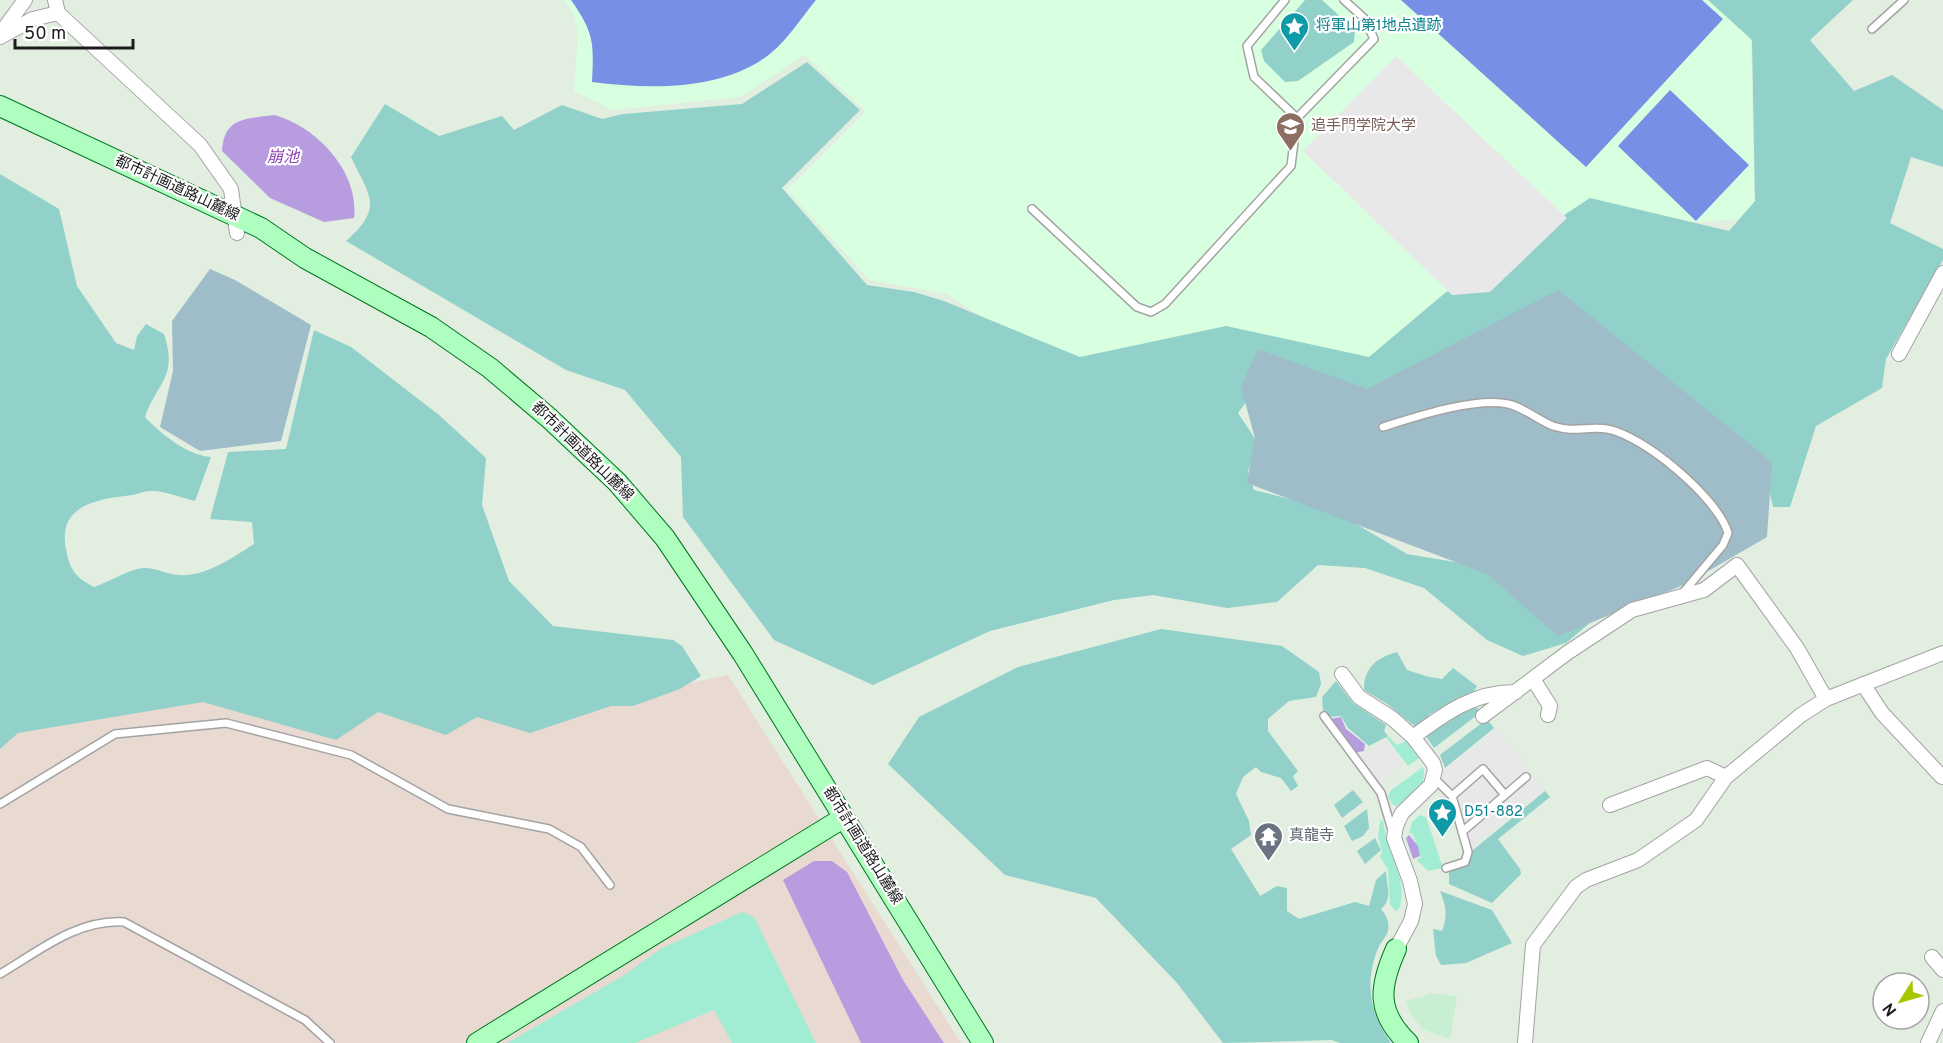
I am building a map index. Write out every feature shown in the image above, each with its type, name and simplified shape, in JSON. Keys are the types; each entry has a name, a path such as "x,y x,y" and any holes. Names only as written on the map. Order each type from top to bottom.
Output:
{"street":[{"path":"0,35 25,0"},
{"path":"0,35 56,6 200,145 231,189 236,225"},
{"name":"都市計画道路山麓線","path":"0,106 236,225 261,228 305,258 431,327 507,382 617,482 665,538 736,644 983,1043"},
{"path":"1899,354 1943,273"},
{"path":"1484,716 1632,610 1704,590 1737,565 1797,648 1826,699"},
{"path":"1525,1043 1529,960 1533,945 1576,887 1586,880 1638,860 1696,820 1726,777 1801,715 1826,699 1943,653"},
{"path":"1342,674 1359,697 1393,719 1413,737 1433,763 1434,778 1426,790 1402,813 1395,838 1410,881 1415,904 1411,921 1385,974 1384,1005 1395,1031 1408,1043"},
{"path":"1533,679 1550,706 1548,715"},
{"path":"1863,684 1896,730 1942,777"},
{"path":"1413,737 1457,706 1493,694 1516,692"},
{"path":"1610,805 1707,768 1726,777"},
{"path":"477,1043 843,818"},
{"path":"1932,957 1943,970"},
{"path":"1928,1043 1943,1011"}],"lane":[{"path":"1285,0 1247,46 1254,77 1297,118"},
{"path":"1032,209 1137,307 1151,312 1165,304 1291,165 1297,118 1374,39 1365,19 1344,0"},
{"path":"1872,29 1904,0"},
{"path":"1383,427 1470,405 1508,404 1552,425 1574,431 1607,429 1642,445 1678,471 1725,519 1728,533 1723,545 1680,597"},
{"path":"1324,716 1381,793 1395,838"},
{"path":"0,804 115,734 226,723 351,755 448,809 549,829 581,847 610,885"},
{"path":"1452,796 1483,770 1505,795"},
{"path":"1462,832 1526,777"},
{"path":"1434,778 1452,796 1468,852 1465,862 1446,868"},
{"path":"0,974 69,932 108,921 124,922 305,1020 330,1043"}],"shaded area":[{"name":"追手門学院大学","path":"564,0 1750,0 1755,219 1573,227 1370,373 1069,374 947,294 870,280 787,190 866,111 804,55 741,97 613,110 574,91 578,31 573,13"},
{"path":"571,0 816,0 789,35 771,53 752,66 731,75 685,85 637,86 592,82 591,38"},
{"path":"1305,0 1322,0 1355,30 1354,42 1298,81 1285,82 1264,61 1261,50"},
{"path":"1401,0 1702,0 1723,19 1586,167"},
{"path":"1708,0 1853,0 1810,40 1854,91 1892,75 1943,110 1943,167 1911,157 1890,223 1943,249 1943,260 1886,359 1882,388 1816,426 1790,507 1773,507 1763,463 1372,407 1265,376 1238,413 1258,443 1248,471 1254,490 1297,501 1356,524 1407,554 1461,563 1604,611 1566,643 1523,656 1487,640 1424,588 1365,568 1318,565 1277,602 1227,608 1153,595 1114,600 990,631 873,685 774,640 683,517 681,457 625,390 566,370 346,241 365,219 370,201 364,182 351,157 385,104 439,136 502,116 514,130 562,105 602,119 623,114 742,104 807,62 860,110 782,188 867,285 914,292 944,301 1080,357 1226,326 1369,357 1445,293 1590,198 1729,231 1755,201 1752,40"},
{"path":"1396,56 1567,218 1490,292 1452,295 1303,151"},
{"path":"1670,90 1749,165 1696,221 1618,146"},
{"path":"0,174 59,209 77,286 116,343 134,350 137,336 146,324 164,334 168,348 168,370 145,417 175,443 193,452 211,457 195,501 167,493 148,491 94,502 74,513 68,522 65,534 66,549 71,567 82,580 94,587 142,568 178,575 199,573 209,570 254,544 252,522 210,519 228,452 286,449 314,330 351,347 439,415 486,458 482,505 509,581 553,626 673,640 682,646 701,676 680,689 633,706 611,706 530,733 477,717 446,735 378,712 336,740 203,702 18,733 0,749"},
{"path":"210,269 235,280 311,325 281,441 200,451 160,427 173,371 172,321"},
{"path":"1558,290 1772,462 1767,537 1686,584 1558,636 1487,574 1247,483 1255,438 1241,387 1258,349 1367,389"},
{"path":"1161,629 1282,646 1319,672 1321,684 1316,697 1289,701 1268,719 1268,731 1298,771 1293,776 1298,786 1291,791 1281,778 1261,772 1256,767 1243,777 1236,794 1249,821 1251,835 1231,849 1260,896 1277,886 1287,888 1287,911 1299,919 1355,902 1369,906 1376,880 1386,871 1388,896 1381,909 1387,919 1388,927 1387,934 1374,959 1370,984 1378,1020 1391,1043 1340,1043 1332,1040 1223,1043 1177,983 1096,898 1005,875 888,764 919,717 1018,667"},
{"path":"1397,652 1407,670 1442,679 1453,668 1477,686 1474,691 1430,714 1417,728 1387,704 1364,690 1366,676 1373,665 1383,657"},
{"path":"112,662 578,707 728,675 961,1043 0,1043 0,739"},
{"path":"1336,681 1353,703 1386,725 1384,731 1388,736 1369,746 1348,728 1341,716 1328,717 1323,710 1322,697"},
{"path":"1475,706 1481,712 1434,748 1425,735 1448,718"},
{"path":"1487,719 1494,728 1445,768 1440,755"},
{"path":"1497,728 1544,791 1465,852 1453,813 1440,795 1446,769"},
{"path":"1388,736 1397,745 1406,741 1419,758 1408,766 1386,737"},
{"path":"1385,738 1404,764 1373,788 1353,762"},
{"path":"1423,767 1423,780 1417,790 1396,806 1392,804 1388,797 1390,791"},
{"path":"1353,790 1363,802 1342,818 1334,805"},
{"path":"1545,791 1550,797 1498,839 1520,869 1521,874 1492,903 1449,884 1449,870 1467,864 1473,850"},
{"path":"1367,809 1369,828 1363,836 1352,841 1344,826"},
{"path":"1420,815 1426,817 1443,868 1428,871 1417,860 1421,857 1413,834 1409,833 1412,822"},
{"path":"1383,820 1401,887 1399,909 1395,911 1390,904 1388,869 1380,857 1382,851 1378,836 1380,821"},
{"path":"1375,838 1381,850 1365,864 1357,851"},
{"path":"1440,891 1492,910 1512,943 1466,963 1441,965 1436,956 1433,929 1442,931 1446,915"},
{"path":"742,912 754,917 816,1043 732,1043 714,1010 635,1043 507,1043 626,974 660,949"},
{"path":"1429,993 1457,996 1450,1039 1422,1029 1405,1001 1426,996"}],"water":[{"name":"崩池","path":"274,115 305,129 332,153 350,184 354,201 354,218 324,222 270,198 222,151 227,132 232,126 246,119"},
{"path":"1341,717 1346,729 1365,744 1364,751 1354,753 1332,723 1331,719"},
{"path":"1409,835 1418,846 1420,856 1413,859 1406,838"},
{"path":"814,861 832,861 847,872 903,980 944,1043 861,1043 783,880"}],"place":[{"name":"将軍山第1地点遺跡","path":"1295,52"},
{"name":"追手門学院大学","path":"1290,152"},
{"name":"D51-882","path":"1443,838"},
{"name":"真龍寺","path":"1268,862"}]}
